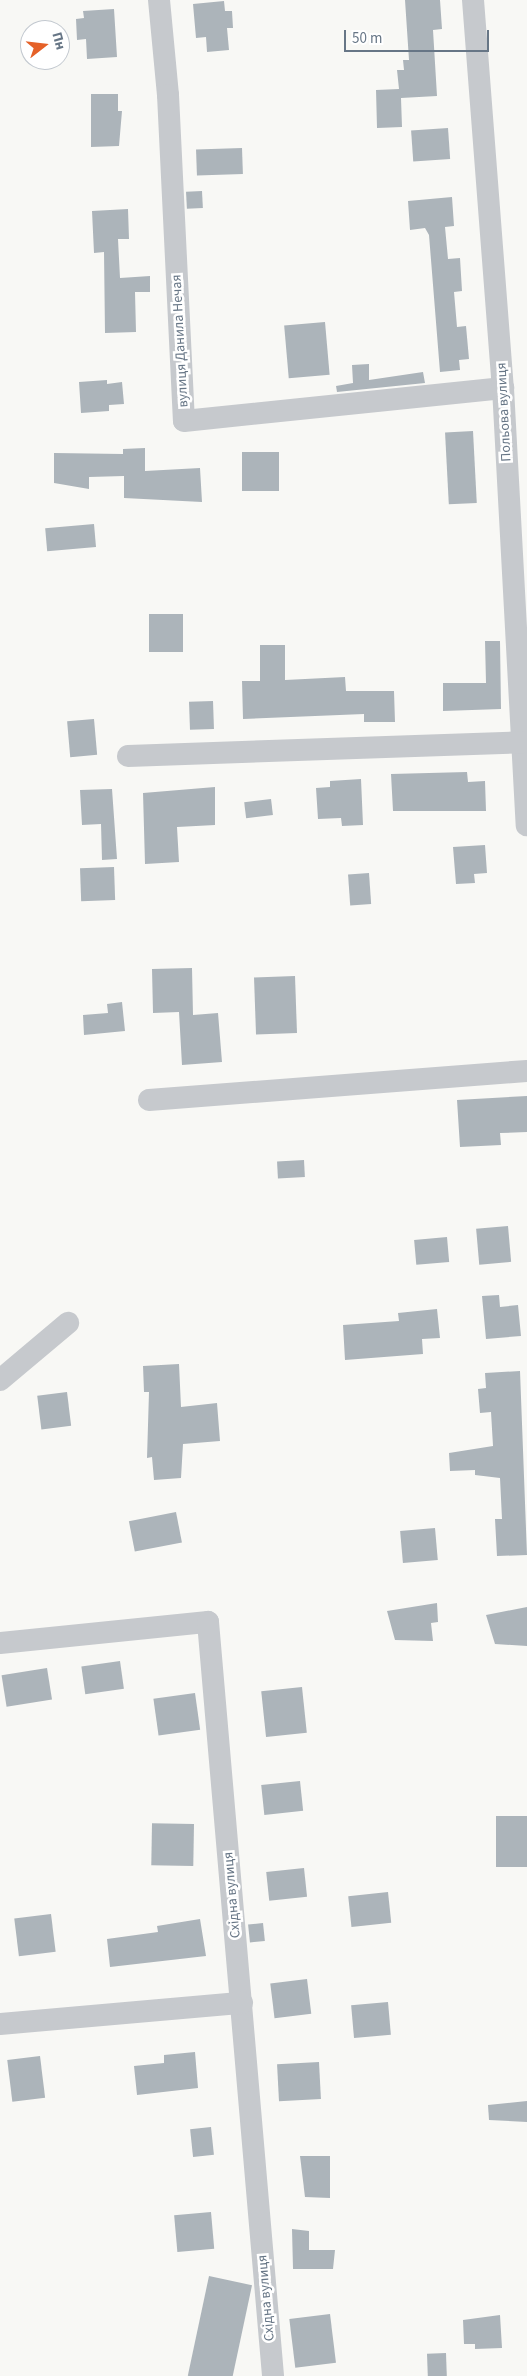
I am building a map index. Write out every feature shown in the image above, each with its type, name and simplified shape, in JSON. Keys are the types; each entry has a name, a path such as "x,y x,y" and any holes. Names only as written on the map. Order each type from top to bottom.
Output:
{"street":[{"name":"вулиця Данила Нечая","path":"159,0 168,95 184,421 503,388"},
{"name":"Польова вулиця","path":"473,0 503,388 527,825"},
{"path":"128,756 522,742"},
{"path":"149,1100 527,1070"},
{"path":"0,1380 68,1323"},
{"name":"Східна вулиця","path":"0,1643 208,1622 273,2376"},
{"path":"0,2024 242,2003"}],"building":[{"path":"405,0 440,0 442,29 433,30 437,96 401,98 402,127 377,128 376,90 399,89 397,70 404,70 403,60 409,60"},
{"path":"224,1 225,11 232,11 233,28 227,28 229,50 207,52 206,37 196,38 193,4"},
{"path":"114,9 117,57 87,59 86,39 77,40 76,19 84,18 83,11"},
{"path":"91,94 118,94 118,111 122,111 119,146 91,147"},
{"path":"448,128 450,159 413,162 411,131"},
{"path":"242,148 243,174 197,176 196,150"},
{"path":"202,191 203,208 187,209 186,192"},
{"path":"452,197 454,226 445,227 448,259 460,258 462,291 454,292 457,327 466,326 469,359 459,360 460,370 440,372 429,235 425,228 410,230 408,201"},
{"path":"128,209 129,239 118,239 120,278 150,276 150,292 135,292 136,332 105,333 104,252 94,253 92,211"},
{"path":"325,322 330,375 289,378 284,326"},
{"path":"369,364 369,380 423,372 425,383 337,392 336,386 353,383 352,365"},
{"path":"107,380 107,384 122,382 124,404 109,405 109,411 81,413 79,382"},
{"path":"473,431 477,503 449,504 445,432"},
{"path":"145,448 145,471 200,468 202,502 124,498 124,476 89,477 89,489 54,483 54,453 123,454 123,449"},
{"path":"242,452 279,452 279,491 242,491"},
{"path":"94,524 96,547 47,551 45,528"},
{"path":"149,614 183,614 183,652 149,652"},
{"path":"485,641 500,641 501,709 443,711 443,683 486,683"},
{"path":"260,645 285,645 285,680 345,677 346,691 394,691 395,722 364,722 364,714 243,719 242,681 260,681"},
{"path":"213,701 214,729 190,730 189,702"},
{"path":"94,719 97,755 70,757 67,721"},
{"path":"467,772 468,782 485,781 486,811 393,811 391,774"},
{"path":"361,779 363,825 342,826 341,818 318,819 316,788 330,787 330,781"},
{"path":"215,787 215,825 177,827 179,862 145,864 143,793"},
{"path":"112,789 117,859 102,860 101,824 82,825 80,790"},
{"path":"271,799 273,815 246,818 244,802"},
{"path":"485,845 487,873 474,874 475,883 456,884 453,847"},
{"path":"114,867 115,900 81,901 80,868"},
{"path":"369,873 371,904 350,905 348,874"},
{"path":"192,968 193,1015 218,1013 222,1062 182,1065 179,1012 153,1013 152,969"},
{"path":"295,976 297,1033 256,1034 254,977"},
{"path":"122,1002 125,1031 84,1035 83,1015 108,1013 107,1004"},
{"path":"527,1096 527,1132 500,1133 501,1145 460,1147 457,1100"},
{"path":"304,1160 305,1177 278,1178 277,1161"},
{"path":"508,1226 511,1262 479,1265 476,1229"},
{"path":"447,1237 449,1262 416,1265 414,1240"},
{"path":"499,1295 500,1307 518,1305 521,1336 486,1339 482,1296"},
{"path":"437,1309 440,1338 422,1339 423,1354 345,1360 343,1325 399,1321 398,1313"},
{"path":"179,1364 181,1407 217,1403 220,1441 183,1444 181,1478 154,1480 152,1457 147,1458 149,1392 144,1392 143,1366"},
{"path":"520,1371 527,1555 497,1556 495,1519 502,1519 500,1478 475,1475 475,1470 450,1471 449,1453 493,1446 491,1412 480,1413 478,1389 486,1388 485,1373"},
{"path":"67,1392 71,1426 41,1429 37,1396"},
{"path":"176,1512 182,1542 135,1552 129,1521"},
{"path":"435,1528 438,1560 403,1563 400,1531"},
{"path":"437,1603 438,1622 431,1623 433,1641 395,1640 387,1611"},
{"path":"527,1607 527,1646 495,1644 486,1615"},
{"path":"120,1661 124,1689 85,1694 81,1666"},
{"path":"47,1668 52,1700 7,1707 2,1675"},
{"path":"302,1687 307,1733 266,1737 261,1691"},
{"path":"195,1693 200,1730 159,1735 153,1699"},
{"path":"300,1781 303,1811 264,1815 261,1785"},
{"path":"496,1816 527,1816 527,1867 496,1867"},
{"path":"152,1823 194,1824 193,1866 151,1865"},
{"path":"304,1868 307,1897 269,1901 266,1872"},
{"path":"388,1892 391,1923 351,1927 348,1896"},
{"path":"51,1914 56,1952 19,1956 14,1919"},
{"path":"200,1919 206,1956 110,1967 107,1939 158,1932 157,1926"},
{"path":"263,1923 265,1941 250,1942 248,1925"},
{"path":"307,1979 311,2014 275,2018 270,1984"},
{"path":"388,2002 391,2035 354,2038 351,2005"},
{"path":"195,2052 198,2088 137,2095 134,2066 164,2063 164,2055"},
{"path":"40,2056 45,2098 12,2102 7,2060"},
{"path":"319,2062 321,2099 279,2101 277,2064"},
{"path":"527,2101 527,2122 489,2120 488,2105"},
{"path":"211,2127 214,2155 193,2157 190,2129"},
{"path":"300,2156 330,2156 330,2198 305,2197"},
{"path":"211,2212 214,2249 177,2252 174,2215"},
{"path":"292,2229 309,2231 309,2250 335,2250 333,2269 293,2269"},
{"path":"209,2276 252,2285 233,2376 188,2376"},
{"path":"330,2314 336,2363 295,2368 289,2319"},
{"path":"500,2315 502,2348 475,2349 475,2344 464,2344 463,2320"},
{"path":"446,2353 447,2376 428,2376 427,2354"}]}
